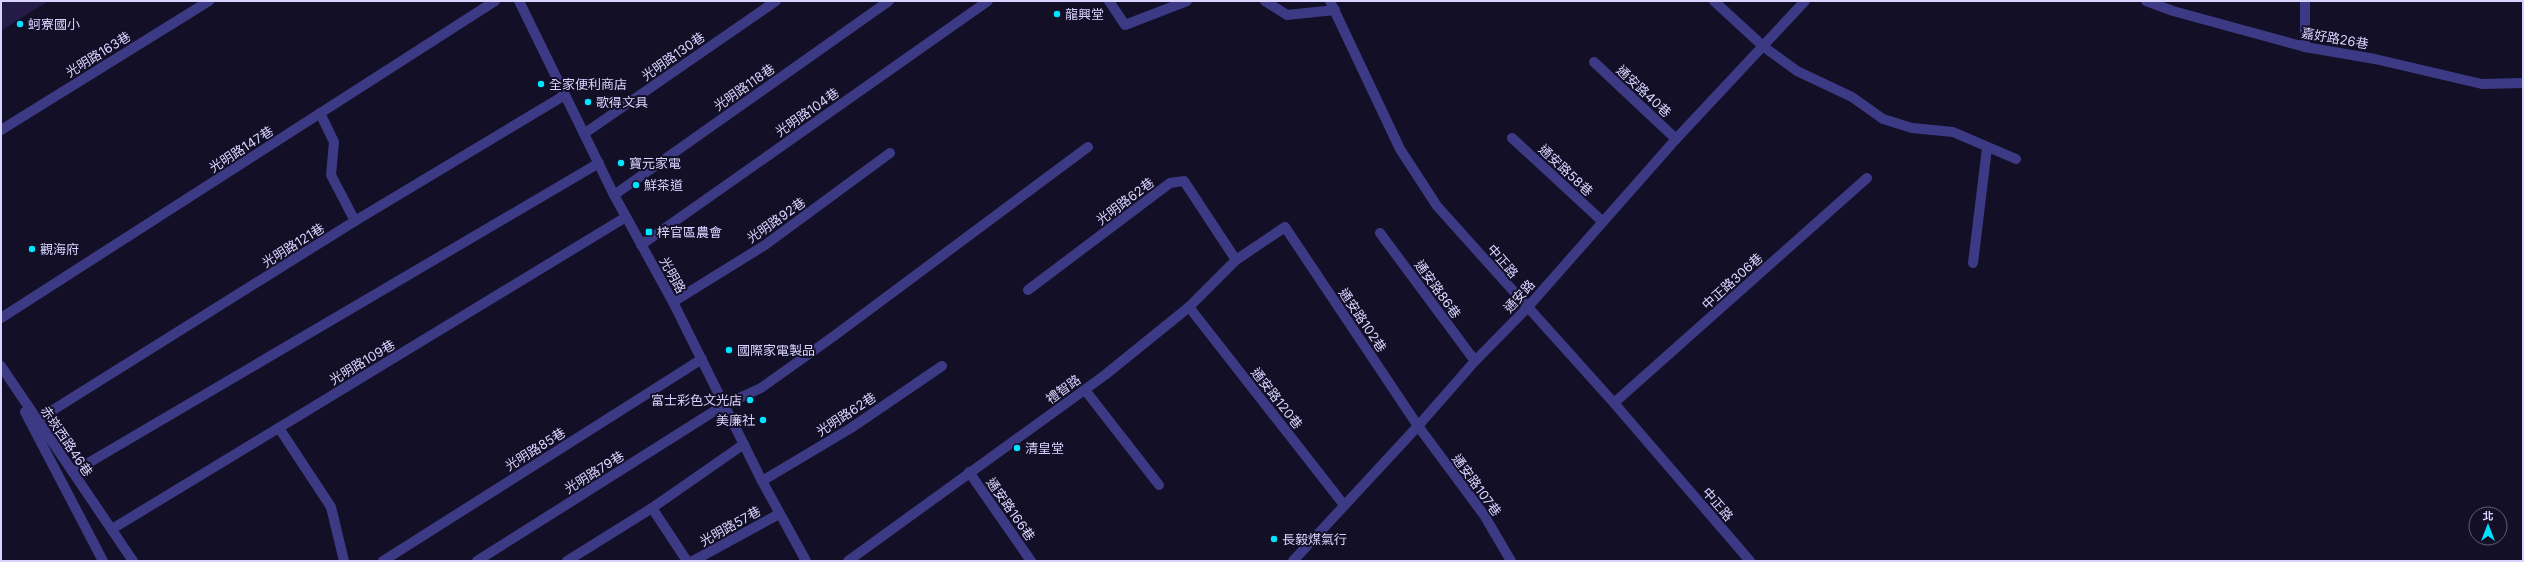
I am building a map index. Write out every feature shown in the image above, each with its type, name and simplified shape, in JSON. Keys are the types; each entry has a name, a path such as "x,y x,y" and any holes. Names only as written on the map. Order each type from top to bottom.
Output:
{"street":[{"name":"光明路163巷","path":"1,130 209,1"},
{"name":"光明路147巷","path":"1,318 495,1"},
{"name":"光明路","path":"519,1 585,133 614,195 673,302 762,481 806,561"},
{"name":"光明路130巷","path":"585,133 776,1"},
{"name":"光明路118巷","path":"614,195 889,1"},
{"name":"光明路104巷","path":"641,245 988,1"},
{"path":"1109,1 1125,25 1187,1"},
{"path":"1265,1 1287,15 1332,5"},
{"path":"1714,1 1764,47 1797,71 1846,94 1883,119 1912,128 1953,132 1987,148 2016,158"},
{"name":"通安路","path":"1293,561 1418,426 1475,361 1527,308 1602,221 1676,139 1764,47 1804,1"},
{"name":"嘉好路26巷","path":"2146,1 2173,11 2305,47 2375,58 2482,84 2523,84"},
{"path":"2305,1 2305,47"},
{"name":"中正路","path":"1332,5 1400,149 1438,206 1527,308 1614,403 1750,561"},
{"name":"通安路40巷","path":"1594,62 1676,139"},
{"name":"光明路121巷","path":"37,420 355,221 565,95"},
{"path":"320,113 334,142 331,174 355,221"},
{"name":"通安路58巷","path":"1512,138 1602,221"},
{"name":"光明路79巷","path":"477,561 724,405 761,388 834,336 1088,147"},
{"path":"1973,263 1987,148"},
{"name":"光明路92巷","path":"673,302 765,245 890,153"},
{"path":"73,472 599,163"},
{"name":"中正路306巷","path":"1614,403 1867,178"},
{"name":"光明路62巷","path":"1028,290 1170,183 1184,181 1236,260"},
{"name":"光明路109巷","path":"112,529 626,216"},
{"name":"禮智路","path":"848,561 969,472 1085,390 1189,307 1236,260 1285,227"},
{"name":"通安路102巷","path":"1285,227 1418,426"},
{"name":"通安路86巷","path":"1380,233 1475,361"},
{"name":"通安路120巷","path":"1189,307 1344,505"},
{"name":"光明路85巷","path":"383,561 702,359"},
{"name":"光明路62巷","path":"762,481 851,428 942,366"},
{"path":"2,368 103,561"},
{"name":"赤崁西路46巷","path":"2,368 133,561"},
{"path":"1085,390 1159,485"},
{"name":"通安路107巷","path":"1418,426 1484,515 1511,561"},
{"path":"279,428 331,507 344,561"},
{"path":"567,561 652,508 744,444"},
{"name":"通安路166巷","path":"969,472 1031,561"},
{"path":"652,508 687,561"},
{"name":"光明路57巷","path":"693,561 779,514"}],"building":[{"path":"1,1 48,1 1,31"}],"place":[{"name":"龍興堂","path":"1057,14"},
{"name":"蚵寮國小","path":"20,24"},
{"name":"全家便利商店","path":"541,84"},
{"name":"歌得文具","path":"588,102"},
{"name":"寶元家電","path":"621,163"},
{"name":"鮮茶道","path":"636,185"},
{"name":"梓官區農會","path":"649,232"},
{"name":"觀海府","path":"32,249"},
{"name":"國際家電製品","path":"729,350"},
{"name":"富士彩色文光店","path":"750,400"},
{"name":"美廉社","path":"763,420"},
{"name":"清皇堂","path":"1017,448"},
{"name":"長毅煤氣行","path":"1274,539"}]}
